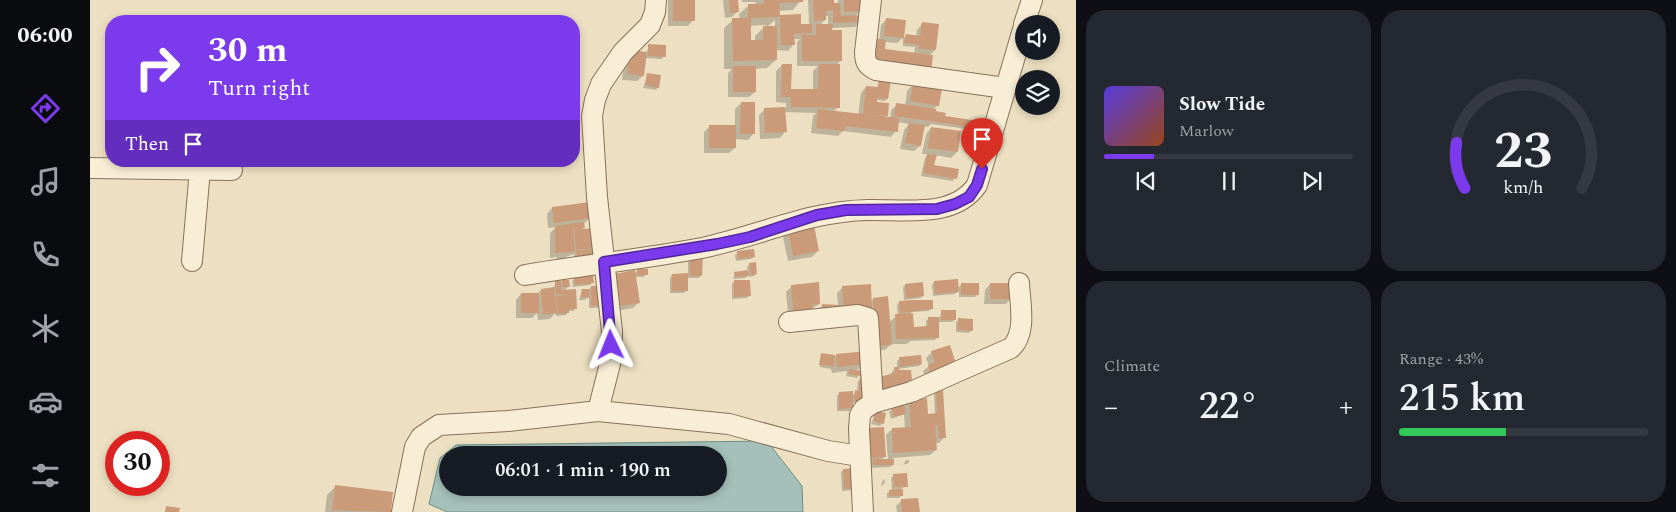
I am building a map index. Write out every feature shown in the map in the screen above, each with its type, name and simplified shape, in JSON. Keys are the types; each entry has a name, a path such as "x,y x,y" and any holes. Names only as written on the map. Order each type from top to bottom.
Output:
{"street":[{"path":"598,411 611,360 612,331 604,262 592,116 601,84 623,52 650,25 656,12 656,0"},
{"path":"871,0 865,52 865,61 869,67 876,70 1005,88"},
{"path":"1027,15 1032,0"},
{"path":"525,275 717,244 750,237 817,215 846,210 937,209 955,204 969,197 977,185 1015,55"},
{"path":"90,168 232,170"},
{"path":"192,261 200,169"},
{"path":"864,512 860,456 860,416 864,409 873,403 911,392 1011,348 1018,342 1021,334 1019,283"},
{"path":"789,322 858,315 868,318 873,403"},
{"path":"402,512 415,447 421,437 439,425 508,421 598,411 729,424 828,452 860,456"}],"water":[{"path":"767,441 802,486 803,512 447,512 429,504 439,462 439,496 727,496 727,446 455,446"}],"building":[{"path":"673,0 695,0 695,21 673,21"},
{"path":"729,0 738,0 739,12 730,13"},
{"path":"764,0 803,0 803,2 779,3 780,15 801,14 801,24 812,24 812,33 794,34 795,45 781,45 780,17 751,18 751,40 763,40 763,26 777,26 777,60 733,61 732,18 748,18 748,4 764,4"},
{"path":"813,0 834,0 834,3 840,3 841,16 861,15 862,22 833,23 833,10 826,11 826,20 814,21"},
{"path":"844,0 862,0 863,11 844,12"},
{"path":"886,18 906,20 904,38 884,36"},
{"path":"922,22 939,24 936,50 919,49 919,45 904,43 906,34 920,36"},
{"path":"816,24 833,24 832,30 842,30 842,61 802,61 802,35 816,35"},
{"path":"874,38 886,40 885,49 933,55 931,73 870,66"},
{"path":"648,44 666,45 666,57 648,56"},
{"path":"630,50 647,52 644,76 627,74"},
{"path":"782,64 792,64 791,89 818,89 819,64 840,64 840,108 791,107 791,97 781,97"},
{"path":"733,66 756,66 756,92 733,92"},
{"path":"647,73 661,75 659,88 645,85"},
{"path":"879,79 891,80 888,99 877,98 877,102 889,103 888,116 863,114 866,86 878,87"},
{"path":"913,84 942,89 939,106 910,101"},
{"path":"741,102 755,102 755,134 740,134"},
{"path":"896,103 936,109 936,111 946,113 945,116 979,121 978,128 894,116"},
{"path":"785,107 787,132 765,133 764,108"},
{"path":"818,109 899,118 898,132 845,126 845,131 816,128"},
{"path":"909,123 925,125 921,146 905,143"},
{"path":"709,125 736,125 736,148 709,148"},
{"path":"931,127 961,131 958,152 928,148"},
{"path":"927,154 937,155 934,165 959,169 957,179 923,173"},
{"path":"590,202 592,218 554,223 552,207"},
{"path":"584,222 585,228 573,230 575,252 555,253 555,226"},
{"path":"814,225 819,251 793,256 788,230"},
{"path":"593,228 595,248 576,250 574,230"},
{"path":"598,248 599,260 578,264 576,251"},
{"path":"754,249 755,257 738,259 737,251"},
{"path":"690,258 703,258 702,276 690,276"},
{"path":"756,262 757,274 751,275 749,263"},
{"path":"637,269 648,269 648,275 637,275"},
{"path":"635,270 640,303 621,306 615,274"},
{"path":"748,270 749,276 735,277 734,272"},
{"path":"688,273 688,291 672,291 672,274"},
{"path":"593,275 594,283 575,285 574,277"},
{"path":"958,279 959,292 935,294 934,281"},
{"path":"561,280 561,290 576,289 577,309 569,309 569,313 558,314 556,296 569,295 556,294 555,281"},
{"path":"562,280 569,280 570,287 562,287"},
{"path":"734,280 750,280 751,296 734,297"},
{"path":"819,282 820,304 812,305 813,314 794,319 791,285"},
{"path":"923,282 924,296 906,298 905,284"},
{"path":"961,283 979,283 979,295 961,295"},
{"path":"990,283 1012,283 1013,299 990,299"},
{"path":"871,284 872,313 844,315 842,286"},
{"path":"591,286 602,286 602,306 591,306"},
{"path":"554,287 557,313 543,315 541,289"},
{"path":"582,289 590,289 589,298 581,297"},
{"path":"521,293 539,293 539,313 521,313"},
{"path":"888,296 892,345 876,346 873,298"},
{"path":"933,300 933,309 900,313 899,301"},
{"path":"822,304 840,305 841,316 823,316"},
{"path":"941,310 956,310 956,320 941,320"},
{"path":"913,313 914,327 928,326 928,317 939,317 939,338 896,339 895,314"},
{"path":"958,318 973,319 973,331 958,330"},
{"path":"950,345 957,367 931,375 928,365 935,362 931,351"},
{"path":"868,351 869,364 837,367 836,354"},
{"path":"821,353 835,355 834,366 819,365"},
{"path":"921,355 922,364 900,367 899,357"},
{"path":"894,367 899,367 899,370 911,370 913,390 877,400 875,378 895,373"},
{"path":"849,369 862,371 861,376 848,374"},
{"path":"860,377 869,378 868,401 854,401 855,390 859,391"},
{"path":"943,390 946,438 939,438 938,425 935,425 937,450 893,453 892,428 911,427 909,400 927,398 928,414 937,413 936,391"},
{"path":"853,391 853,408 839,409 839,392"},
{"path":"904,404 906,414 894,417 891,407"},
{"path":"875,411 886,413 884,424 873,421"},
{"path":"884,427 886,457 868,458 866,428"},
{"path":"873,459 894,459 894,465 873,465"},
{"path":"857,468 859,488 844,489 843,469"},
{"path":"907,473 908,487 894,487 893,474"},
{"path":"335,485 393,492 391,512 332,510"},
{"path":"903,489 903,496 889,496 889,490"},
{"path":"918,498 920,512 902,512 901,499"},
{"path":"166,506 180,508 179,512 165,512"}],"route":[{"path":"611,345 612,331 604,262 700,248 750,237 817,215 846,210 937,209 955,204 969,197 977,185 982,169"}]}
